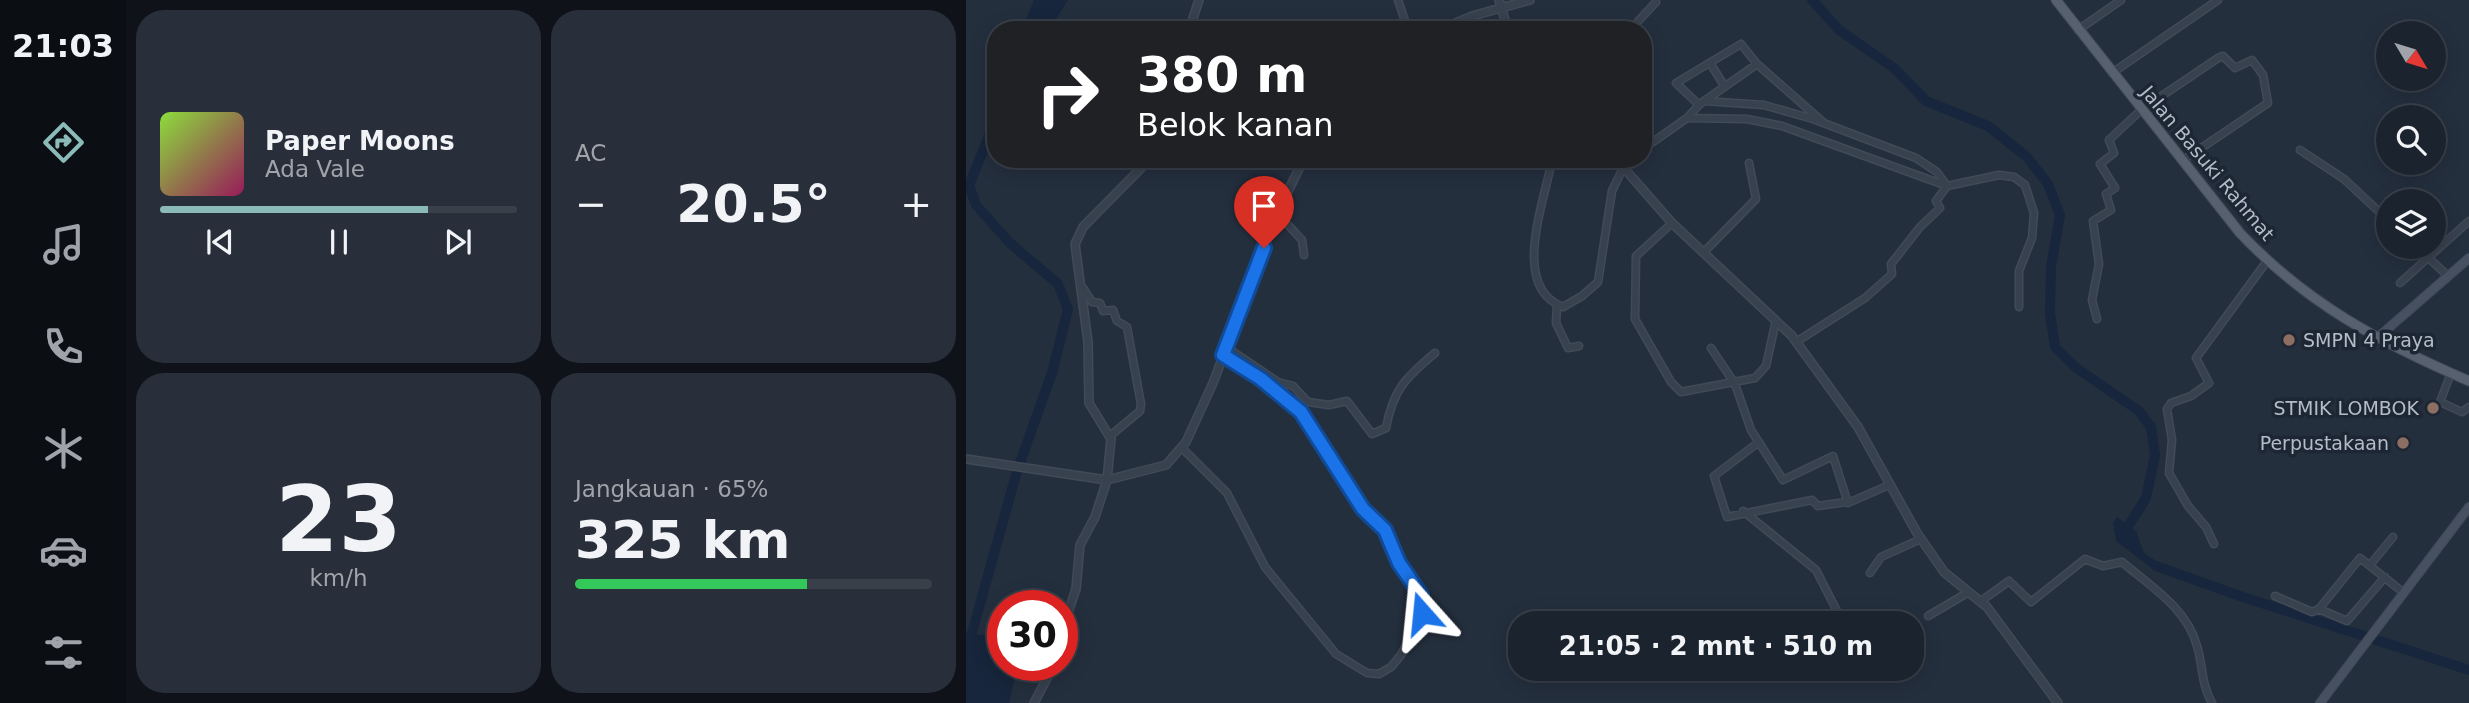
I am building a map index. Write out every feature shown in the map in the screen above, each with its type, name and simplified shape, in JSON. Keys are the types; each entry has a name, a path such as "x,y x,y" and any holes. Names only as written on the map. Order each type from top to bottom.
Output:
{"main road":[{"name":"Jalan Basuki Rahmat","path":"2056,0 2240,233 2267,261 2313,298 2376,339 2469,381"},
{"path":"2376,339 2469,258"},
{"path":"2320,703 2469,507"}],"street":[{"path":"1192,21 1199,0"},
{"path":"1398,0 1405,21"},
{"path":"1460,21 1500,4 1530,0"},
{"path":"2078,30 2121,0"},
{"path":"2112,73 2218,0"},
{"path":"1638,21 1656,2"},
{"path":"1500,4 1505,21"},
{"path":"1824,124 1757,64 1741,44 1676,84 1702,103 1764,105 1916,158 1937,172 1947,186"},
{"path":"2097,319 2092,300 2098,256 2093,221 2111,210 2106,194 2115,189 2100,164 2114,153 2110,139 2141,110 2220,57 2226,58 2235,68 2250,59 2263,75 2269,99 2267,104 2182,161"},
{"path":"1710,63 1725,87"},
{"path":"1652,143 1757,64"},
{"path":"1687,118 1709,117 1773,123 1947,186 1999,174 2014,177 2025,185 2032,202 2034,224 2019,271 2019,307"},
{"path":"2300,150 2340,176 2376,209"},
{"path":"1705,251 1756,199 1749,163"},
{"path":"1076,590 1080,545 1095,517 1107,480 1110,436 1089,403 1090,363 1083,288 1074,252 1078,234 1141,168"},
{"path":"966,459 1107,480 1166,465 1182,448 1224,351 1277,213 1300,168"},
{"path":"1550,168 1533,257 1537,282 1557,304 1563,307 1571,303 1598,282 1612,191 1623,168 1672,223 1705,251 1796,342 1864,437 1889,485 1944,572 1981,601 2058,703"},
{"path":"1796,342 1865,298 1892,274 1891,264 1920,227 1940,208 1936,201 1947,186"},
{"path":"1277,213 1302,240 1304,255"},
{"path":"2446,241 2469,221"},
{"path":"1672,223 1636,256 1635,319 1638,329 1671,382 1681,392 1735,384 1755,378 1762,372 1776,320"},
{"path":"2400,283 2426,259"},
{"path":"2430,259 2448,276"},
{"path":"2214,544 2206,527 2188,506 2169,473 2172,440 2167,409 2171,403 2208,385 2209,380 2196,358 2267,261"},
{"path":"1083,288 1092,302 1100,303 1103,311 1113,310 1116,320 1127,327 1142,405 1140,412 1110,436"},
{"path":"1557,304 1556,323 1568,348 1579,346"},
{"path":"1711,348 1735,384 1746,419 1784,481 1830,457 1835,457 1846,502"},
{"path":"1224,351 1278,382 1293,386 1308,402 1329,405 1347,401 1373,434 1386,428 1391,401 1408,375 1435,354"},
{"path":"1182,448 1227,493 1265,567 1336,654 1367,673 1379,674 1391,667 1401,655 1422,613 1423,600 1418,589 1399,563 1385,530 1363,509 1301,412 1224,351"},
{"path":"2451,373 2440,402 2462,412 2469,407"},
{"path":"1759,442 1714,475 1727,517 1743,511 1812,499 1818,506 1850,503 1889,485"},
{"path":"1743,511 1815,570 1837,611"},
{"path":"2460,517 2469,523"},
{"path":"2370,565 2393,537"},
{"path":"1870,573 1881,557 1921,539"},
{"path":"1981,601 2009,581 2031,602 2085,559 2103,566 2122,562 2180,613 2197,645 2203,682 2211,703"},
{"path":"2275,596 2312,612 2319,610 2357,560 2363,559 2404,593"},
{"path":"2319,610 2344,621 2350,620 2385,577"},
{"path":"1928,617 1969,592"},
{"path":"1034,703 1046,681"}],"water":[{"path":"1034,0 1068,0 1055,21 1026,21"},
{"path":"2117,517 2136,531 2144,553 2159,563 2153,569 2116,541 2113,523"},
{"path":"966,633 987,635 987,681 1014,681 1009,703 966,703"}],"waterway":[{"path":"1812,0 1839,30 1894,68 1926,101 1988,126 2027,157 2048,184 2060,215 2051,267 2050,313 2055,347 2075,367 2139,411 2151,427 2155,455 2146,498 2129,525"},
{"path":"972,633 1017,471 1052,373 1068,309 1058,284 1010,243 976,205 969,185 987,141"},
{"path":"2156,566 2469,670"}],"place":[{"name":"SMPN 4 Praya","path":"2289,340"},
{"name":"STMIK LOMBOK","path":"2433,408"},
{"name":"Perpustakaan","path":"2403,443"}],"route":[{"path":"1264,248 1223,355 1261,379 1301,412 1363,509 1385,530 1399,563 1421,595 1422,613"}]}
